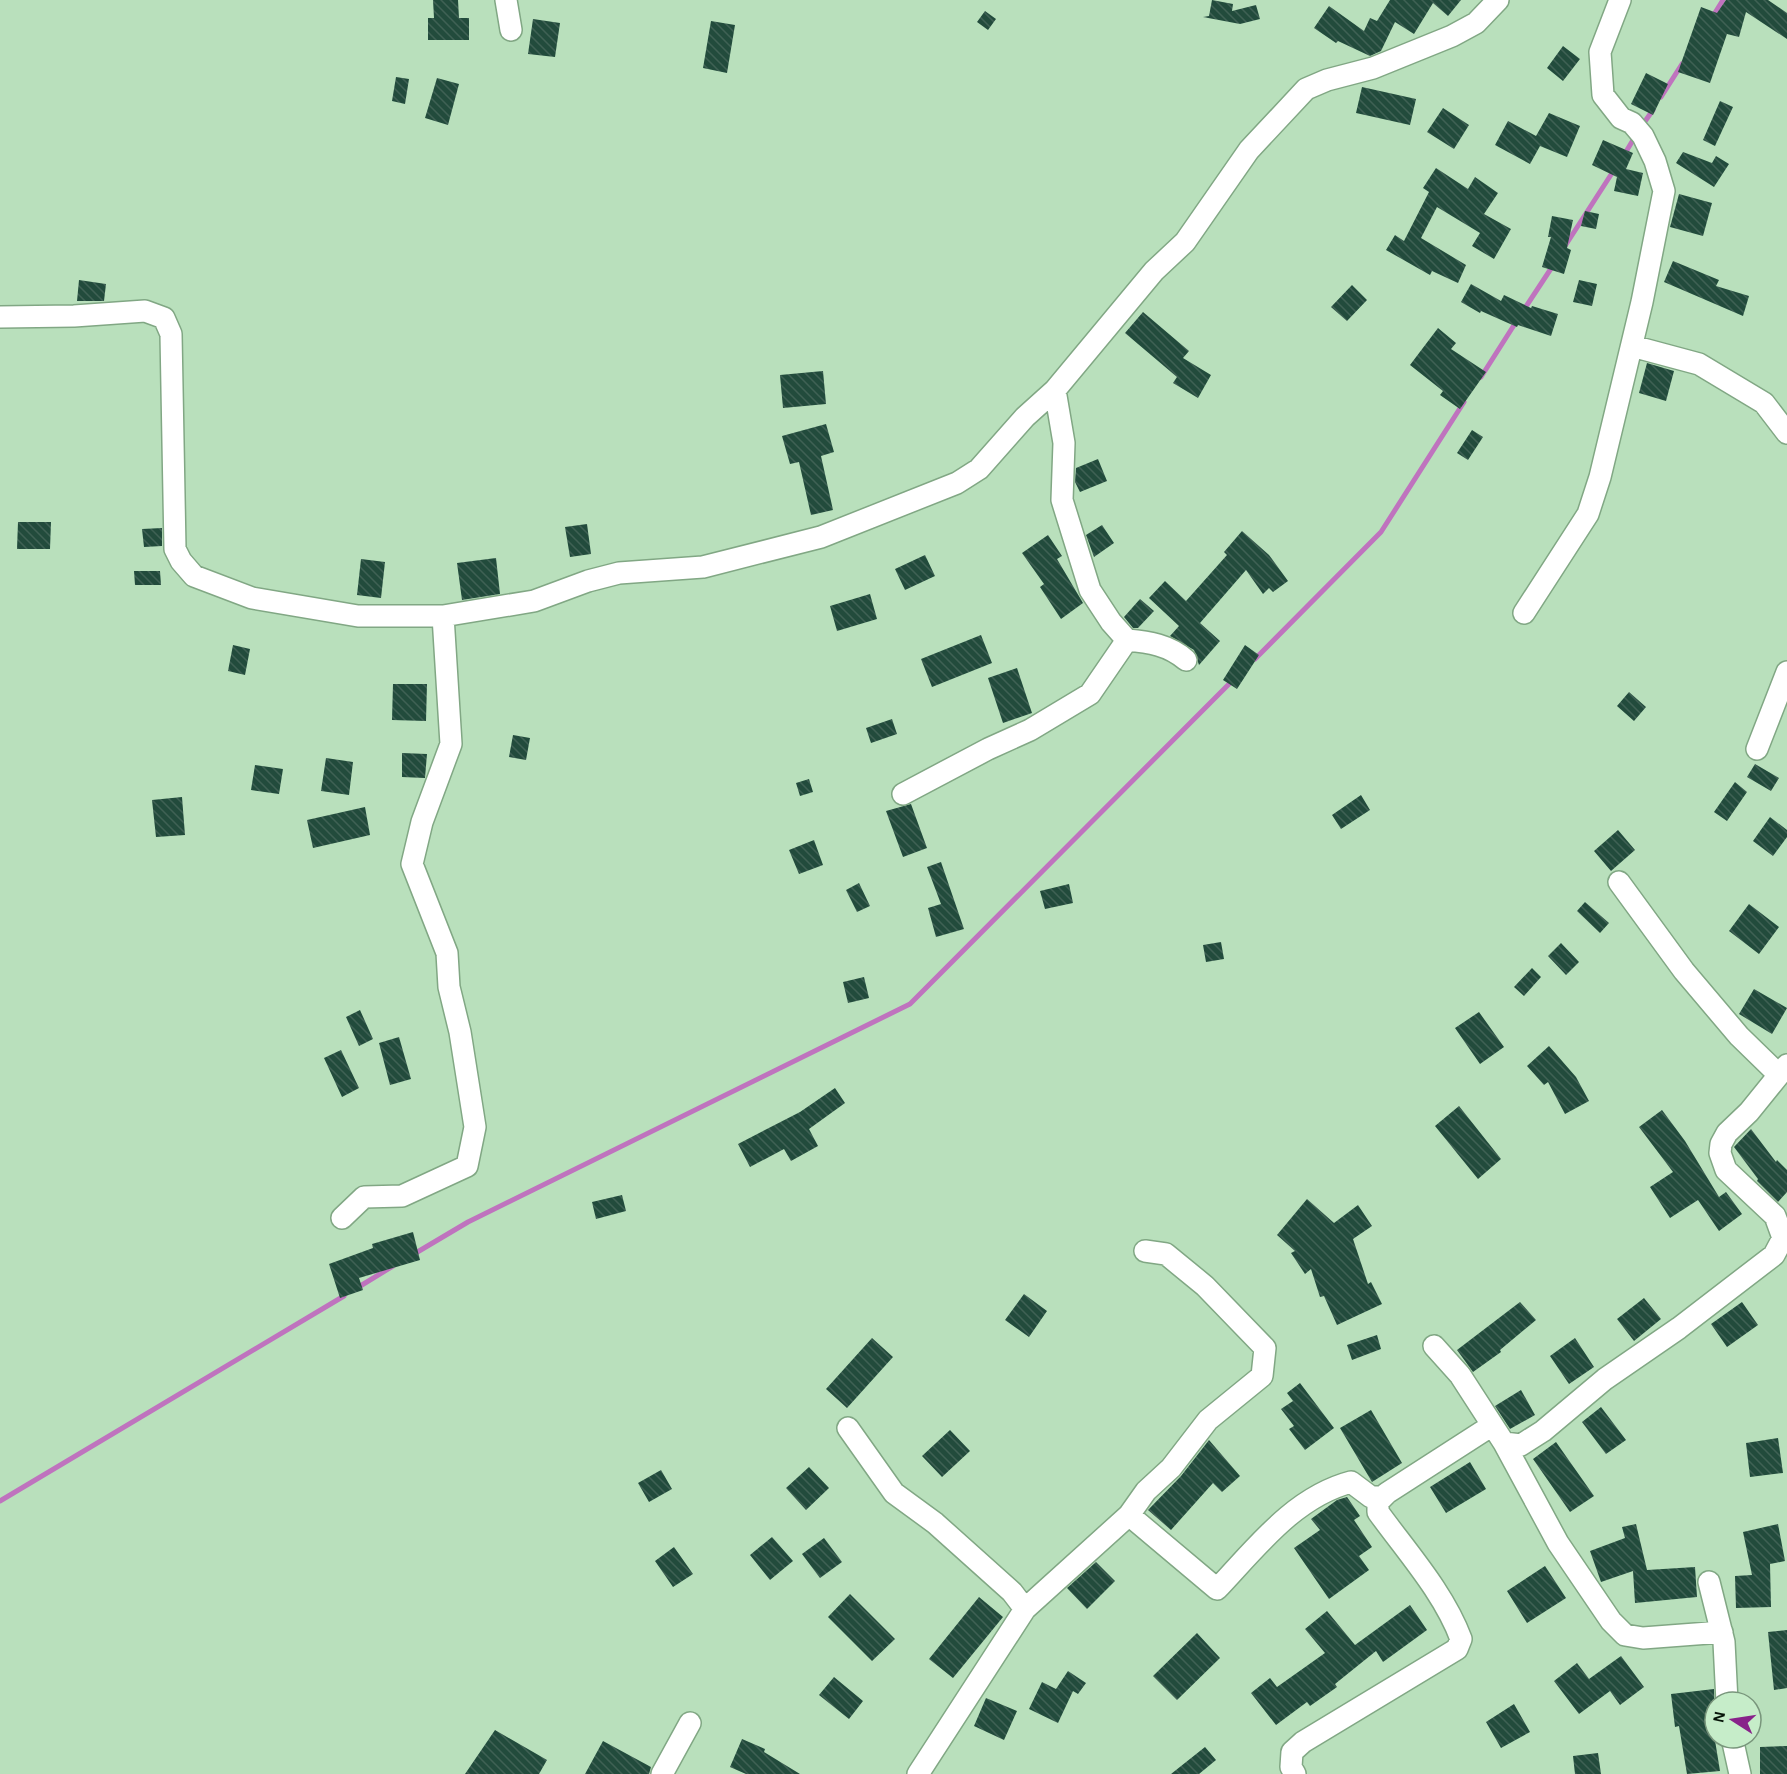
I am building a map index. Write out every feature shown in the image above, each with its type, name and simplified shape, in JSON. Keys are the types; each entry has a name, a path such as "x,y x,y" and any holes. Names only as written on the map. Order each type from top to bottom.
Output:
{"street":[{"path":"506,0 511,30"},
{"path":"0,317 74,316 145,311 164,318 171,334 175,549 181,561 194,576 252,598 318,612 358,616 443,616 534,601 588,581 619,573 703,567 821,537 957,483 979,469 1025,417 1055,390 1154,271 1185,242 1249,150 1306,89 1327,80 1373,68 1452,36 1476,23 1498,0"},
{"path":"1524,613 1588,514 1600,477 1632,346 1664,191 1655,161 1643,136 1632,123 1621,118 1603,95 1600,52 1620,0"},
{"path":"1632,346 1699,364 1764,403 1787,433"},
{"path":"1055,390 1064,443 1062,500 1090,590 1111,622 1127,640 1147,642 1175,651 1186,660"},
{"path":"342,1218 364,1197 402,1196 467,1166 475,1127 460,1032 449,987 447,953 412,864 422,822 452,744 443,616"},
{"path":"903,795 988,748 1030,730 1090,694 1127,640"},
{"path":"1757,749 1787,672"},
{"path":"1504,1443 1514,1446 1532,1439 1605,1379 1679,1328 1774,1255 1783,1238 1781,1210 1726,1170 1720,1153 1721,1144 1727,1133 1749,1112 1783,1070 1739,1036 1684,971 1619,882"},
{"path":"918,1774 1025,1609 1129,1515 1146,1491 1171,1468 1208,1420 1262,1376 1264,1348 1205,1286 1166,1254 1144,1251"},
{"path":"1434,1346 1460,1375 1504,1443 1558,1543 1611,1621 1625,1635 1643,1638 1722,1632"},
{"path":"1295,1774 1292,1767 1292,1752 1303,1742 1457,1649 1461,1639 1440,1598 1378,1512 1378,1502 1491,1426"},
{"path":"848,1428 894,1493 935,1523 1012,1592 1025,1609"},
{"path":"1129,1515 1217,1589 1286,1517 1334,1487 1351,1482 1371,1497 1383,1497"},
{"path":"1709,1582 1722,1632 1726,1690"},
{"path":"662,1774 690,1723"},
{"path":"1735,1750 1740,1774"}],"building":[{"path":"433,0 458,0 459,18 469,18 469,40 428,40 428,18 434,18"},
{"path":"1212,0 1233,4 1232,11 1256,5 1260,19 1240,24 1203,17 1209,16"},
{"path":"1390,0 1461,0 1448,16 1433,3 1414,34 1395,22 1381,51 1370,56 1338,41 1336,43 1314,28 1329,6 1364,31 1370,18 1377,21"},
{"path":"1726,0 1768,0 1787,13 1787,39 1746,12 1739,37 1727,34 1710,83 1678,72 1701,7 1717,13"},
{"path":"985,11 996,19 988,30 977,22"},
{"path":"533,19 560,23 555,57 528,54"},
{"path":"711,21 735,25 727,73 703,68"},
{"path":"1563,46 1580,59 1563,81 1547,68"},
{"path":"1646,73 1668,84 1653,115 1631,104"},
{"path":"396,77 409,79 405,104 392,101"},
{"path":"437,78 459,84 448,125 425,118"},
{"path":"1362,87 1416,99 1410,125 1356,113"},
{"path":"1720,101 1733,107 1715,146 1703,140"},
{"path":"1443,108 1469,125 1454,149 1427,132"},
{"path":"1549,113 1580,126 1567,157 1540,146 1530,164 1495,145 1508,121 1536,136"},
{"path":"1603,140 1633,153 1626,169 1643,173 1638,196 1614,191 1617,177 1592,165"},
{"path":"1683,152 1712,163 1716,156 1729,164 1714,187 1676,163"},
{"path":"1436,168 1468,189 1475,177 1498,193 1484,214 1511,229 1494,259 1472,246 1480,233 1437,207 1421,238 1466,265 1458,283 1432,271 1430,275 1386,250 1395,235 1404,241 1429,192 1423,188"},
{"path":"1679,194 1712,203 1703,236 1670,227"},
{"path":"1585,211 1599,214 1596,229 1581,226"},
{"path":"1552,216 1573,220 1567,248 1571,250 1564,274 1542,267 1551,237 1548,237"},
{"path":"1673,261 1719,280 1716,286 1749,296 1743,316 1664,282"},
{"path":"79,280 106,284 104,301 77,301"},
{"path":"1579,280 1597,284 1592,306 1573,302"},
{"path":"1471,284 1501,301 1504,295 1531,308 1532,306 1558,314 1551,336 1518,325 1517,327 1481,311 1480,313 1461,302"},
{"path":"1352,285 1367,300 1347,321 1331,307"},
{"path":"1143,312 1189,351 1183,358 1211,375 1198,398 1173,383 1177,377 1125,333"},
{"path":"1438,328 1456,343 1451,349 1486,372 1460,409 1440,395 1443,391 1410,365"},
{"path":"1647,363 1674,371 1666,401 1639,393"},
{"path":"823,371 826,404 783,408 780,375"},
{"path":"826,424 834,452 821,456 833,510 811,515 799,462 790,464 782,436"},
{"path":"1472,430 1483,437 1468,460 1457,453"},
{"path":"1098,459 1107,481 1080,492 1075,482 1076,468"},
{"path":"18,522 51,522 50,549 17,549"},
{"path":"587,524 591,554 570,557 565,527"},
{"path":"1102,525 1114,543 1094,557 1086,535"},
{"path":"162,528 162,546 144,547 142,529"},
{"path":"1242,531 1269,555 1288,581 1273,592 1269,588 1263,594 1246,570 1200,623 1220,641 1199,665 1194,650 1170,636 1179,626 1149,598 1165,581 1186,601 1227,555 1224,552"},
{"path":"1048,535 1062,556 1057,559 1083,603 1061,619 1040,587 1044,584 1022,553"},
{"path":"925,555 935,576 905,590 895,569"},
{"path":"496,558 500,594 462,600 457,563"},
{"path":"361,559 385,562 381,598 357,595"},
{"path":"134,571 160,571 161,585 135,585"},
{"path":"870,594 877,619 837,631 830,606"},
{"path":"1140,599 1154,611 1138,628 1133,628 1124,617"},
{"path":"981,635 992,663 932,687 921,659"},
{"path":"233,645 250,649 245,675 228,671"},
{"path":"1245,645 1259,655 1237,689 1223,680"},
{"path":"1017,668 1032,713 1003,723 988,678"},
{"path":"393,684 427,684 426,721 392,720"},
{"path":"1629,692 1646,707 1634,721 1617,706"},
{"path":"892,719 897,734 871,743 866,728"},
{"path":"513,735 530,738 526,760 509,757"},
{"path":"402,753 427,754 425,778 402,777"},
{"path":"326,758 353,762 349,795 321,791"},
{"path":"1755,764 1779,778 1771,791 1747,777"},
{"path":"255,765 283,769 279,794 251,790"},
{"path":"809,779 813,792 800,796 796,783"},
{"path":"1735,782 1747,792 1727,821 1714,812"},
{"path":"1361,795 1370,810 1341,829 1332,815"},
{"path":"182,797 185,835 156,837 152,800"},
{"path":"911,804 927,848 903,857 886,811"},
{"path":"365,807 370,835 313,848 307,820"},
{"path":"1770,817 1787,830 1787,837 1773,856 1753,841"},
{"path":"1618,830 1635,850 1611,871 1594,851"},
{"path":"814,840 823,865 799,874 789,850"},
{"path":"941,862 964,929 936,937 928,908 941,904 927,867"},
{"path":"859,883 870,906 857,912 846,890"},
{"path":"1069,884 1073,903 1045,909 1040,891"},
{"path":"1585,902 1609,923 1600,933 1577,911"},
{"path":"1749,904 1779,927 1759,954 1729,931"},
{"path":"1221,942 1224,959 1206,962 1203,945"},
{"path":"1561,943 1579,962 1566,975 1548,956"},
{"path":"1532,968 1541,977 1524,996 1514,987"},
{"path":"864,977 869,998 848,1003 843,982"},
{"path":"1754,989 1787,1008 1772,1034 1739,1014"},
{"path":"360,1010 373,1039 359,1046 346,1017"},
{"path":"1479,1012 1504,1047 1480,1064 1455,1028"},
{"path":"399,1037 411,1079 390,1085 379,1043"},
{"path":"1549,1046 1576,1077 1589,1101 1565,1114 1548,1082 1544,1085 1527,1066"},
{"path":"341,1050 359,1088 342,1097 324,1058"},
{"path":"835,1088 845,1103 809,1129 818,1146 791,1161 784,1149 750,1167 738,1144 800,1112"},
{"path":"1459,1106 1501,1159 1478,1179 1435,1126"},
{"path":"1662,1110 1685,1141 1719,1197 1726,1192 1742,1214 1719,1231 1698,1200 1670,1218 1650,1187 1673,1172 1639,1127"},
{"path":"1751,1129 1776,1162 1777,1160 1787,1170 1787,1192 1778,1202 1757,1181 1758,1179 1734,1147"},
{"path":"622,1195 626,1211 596,1219 592,1202"},
{"path":"1307,1199 1334,1223 1358,1205 1372,1226 1353,1239 1368,1284 1371,1282 1382,1304 1337,1325 1324,1296 1320,1297 1311,1269 1305,1274 1291,1253 1295,1251 1277,1235"},
{"path":"413,1232 420,1260 359,1278 363,1290 340,1298 329,1264 373,1248 372,1244"},
{"path":"1024,1294 1047,1311 1029,1337 1005,1320"},
{"path":"1644,1298 1661,1319 1634,1341 1617,1319"},
{"path":"1520,1302 1536,1320 1500,1350 1501,1352 1473,1372 1457,1350"},
{"path":"1742,1302 1758,1325 1727,1347 1711,1324"},
{"path":"1377,1335 1381,1349 1352,1360 1347,1345"},
{"path":"872,1338 893,1357 847,1408 826,1389"},
{"path":"1575,1338 1594,1367 1569,1384 1550,1356"},
{"path":"1300,1383 1334,1428 1305,1450 1289,1429 1294,1426 1281,1409 1293,1401 1287,1393"},
{"path":"1521,1390 1535,1415 1510,1429 1495,1406"},
{"path":"1601,1407 1626,1440 1606,1454 1582,1422"},
{"path":"1371,1410 1402,1463 1372,1482 1340,1428"},
{"path":"950,1430 970,1451 942,1477 922,1456"},
{"path":"1778,1438 1783,1473 1750,1477 1746,1443"},
{"path":"1209,1440 1240,1476 1222,1492 1213,1483 1171,1530 1148,1510 1181,1476"},
{"path":"1556,1442 1594,1496 1570,1512 1533,1459"},
{"path":"1470,1462 1486,1489 1446,1513 1430,1487"},
{"path":"809,1467 829,1488 806,1510 786,1488"},
{"path":"661,1470 672,1489 649,1502 638,1483"},
{"path":"1347,1497 1360,1516 1354,1520 1372,1547 1359,1556 1369,1570 1329,1599 1294,1548 1320,1530 1311,1519 1337,1500"},
{"path":"1636,1524 1647,1570 1695,1567 1697,1597 1635,1603 1633,1571 1601,1582 1590,1551 1625,1538 1622,1527"},
{"path":"1778,1524 1785,1561 1770,1564 1771,1607 1736,1608 1735,1576 1752,1575 1743,1532"},
{"path":"772,1537 793,1561 770,1580 750,1555"},
{"path":"824,1538 842,1562 820,1578 802,1554"},
{"path":"674,1547 693,1574 673,1587 655,1561"},
{"path":"1096,1562 1115,1581 1087,1609 1067,1588"},
{"path":"1545,1566 1566,1598 1527,1623 1507,1591"},
{"path":"850,1594 895,1639 872,1661 828,1617"},
{"path":"979,1597 1003,1617 953,1678 929,1659"},
{"path":"1410,1605 1427,1630 1383,1662 1376,1651 1335,1684 1337,1687 1310,1706 1307,1702 1276,1725 1251,1693 1270,1678 1277,1687 1325,1653 1305,1629 1327,1611 1355,1645"},
{"path":"1787,1630 1787,1688 1774,1690 1768,1632"},
{"path":"1197,1633 1220,1658 1177,1700 1153,1676"},
{"path":"1621,1656 1644,1687 1620,1705 1610,1691 1579,1714 1554,1681 1577,1663 1589,1679"},
{"path":"1068,1671 1086,1683 1078,1694 1073,1691 1058,1723 1029,1709 1042,1682 1056,1689"},
{"path":"834,1677 863,1701 849,1719 819,1695"},
{"path":"1703,1690 1703,1750 1717,1750 1720,1771 1687,1774 1679,1726 1675,1727 1671,1694"},
{"path":"986,1698 1017,1711 1004,1740 974,1726"},
{"path":"1514,1704 1530,1732 1501,1748 1486,1722"},
{"path":"495,1730 547,1760 539,1774 465,1774"},
{"path":"742,1739 765,1749 764,1752 800,1774 746,1774 730,1767"},
{"path":"603,1741 651,1767 649,1774 585,1774"},
{"path":"1787,1746 1787,1774 1760,1774 1760,1750 1763,1750 1763,1747"},
{"path":"1205,1747 1216,1760 1199,1774 1171,1774"},
{"path":"1598,1753 1601,1774 1575,1774 1573,1756"}],"waterway":[{"path":"1713,16 1723,0"},
{"path":"1661,97 1682,64"},
{"path":"1641,127 1653,110"},
{"path":"1624,155 1636,135"},
{"path":"1565,246 1614,170"},
{"path":"1523,311 1554,264"},
{"path":"1481,377 1516,322"},
{"path":"1255,659 1381,532 1464,402"},
{"path":"414,1254 468,1222 910,1004 1233,680"},
{"path":"357,1288 393,1266"},
{"path":"0,1501 344,1296"}]}
